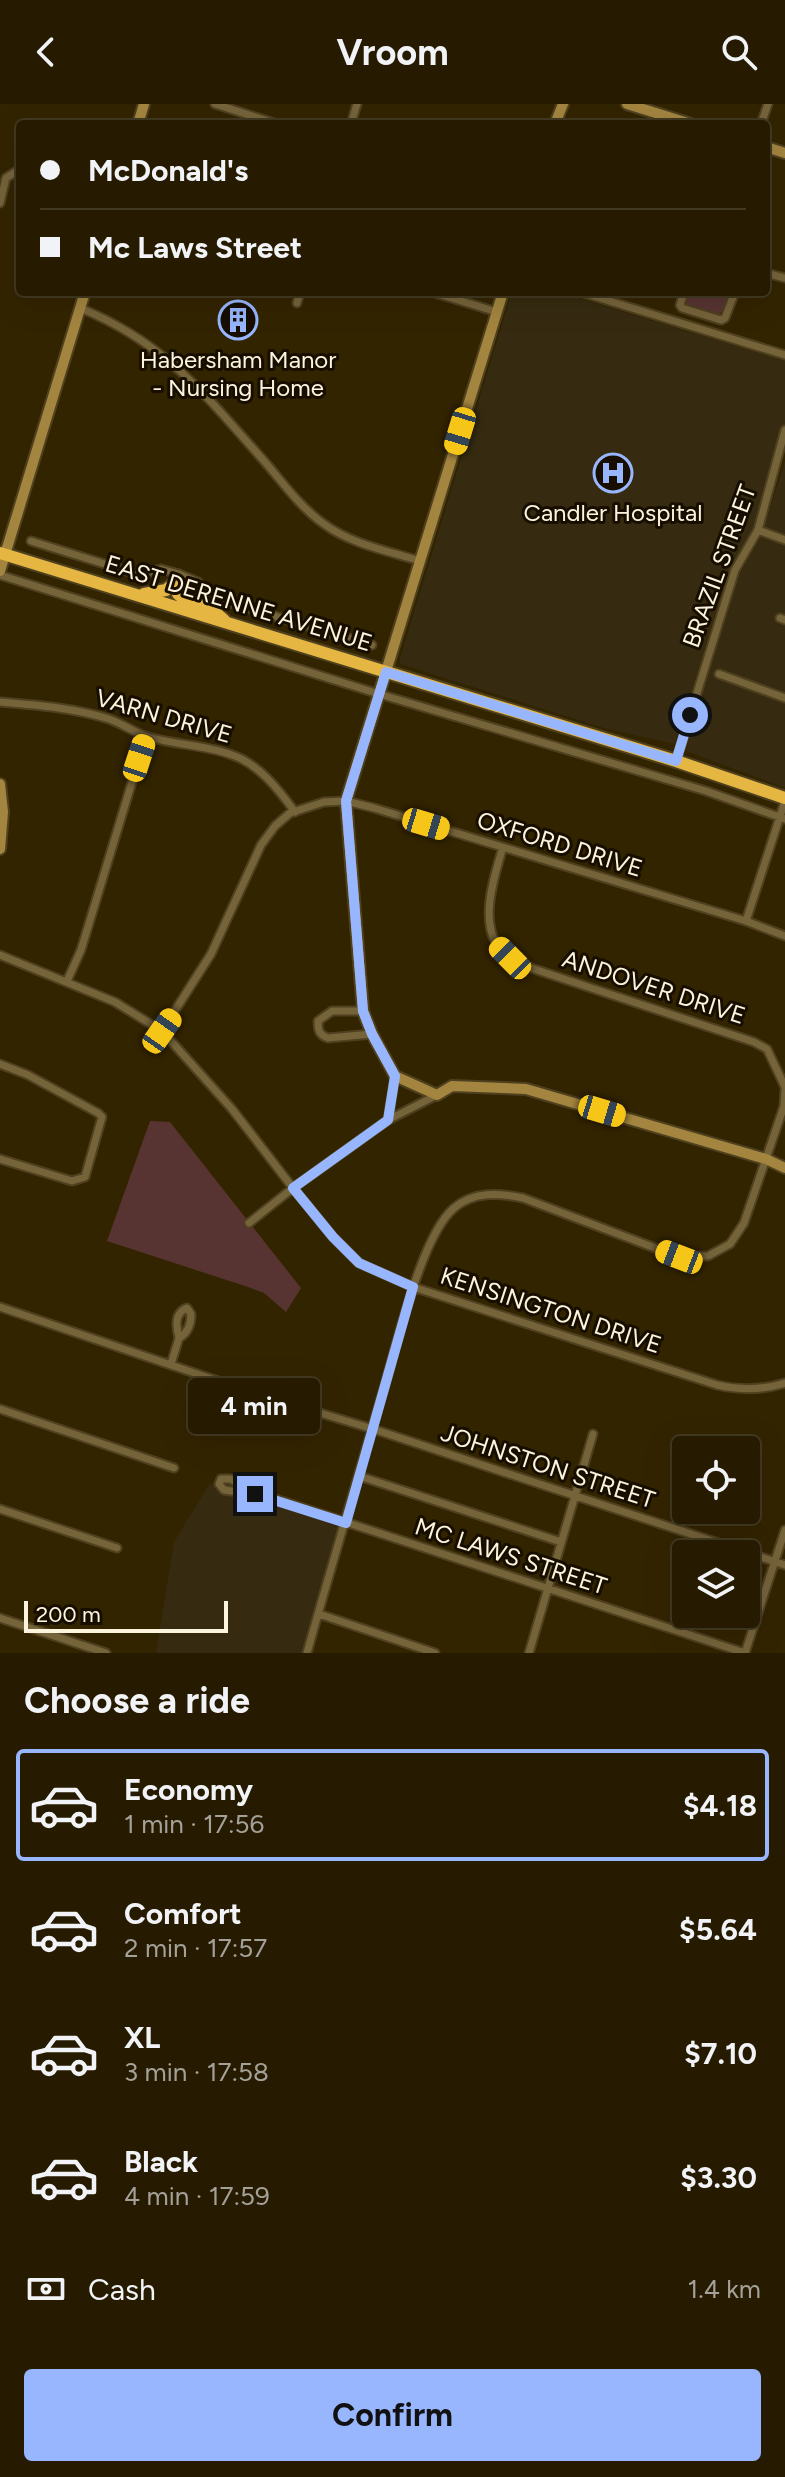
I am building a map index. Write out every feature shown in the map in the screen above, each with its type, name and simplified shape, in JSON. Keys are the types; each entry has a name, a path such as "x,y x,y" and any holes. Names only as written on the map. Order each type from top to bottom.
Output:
{"highway":[{"name":"EAST DERENNE AVENUE","path":"3,554 676,761 785,800"},
{"path":"138,595 166,590 176,582 178,594 208,606 226,623"}],"street":[{"path":"215,104 265,120"},
{"path":"627,104 678,120"},
{"path":"0,203 6,178 16,172"},
{"path":"84,296 3,554 0,573 379,694 706,791 782,818"},
{"path":"297,303 299,296"},
{"path":"445,296 497,312"},
{"path":"437,1095 395,1076 363,1011 346,801 502,296"},
{"path":"593,296 785,355"},
{"path":"683,296 682,308 721,320 725,318 733,296"},
{"path":"80,308 114,321 180,368 323,524 364,544 420,561"},
{"name":"BRAZIL STREET","path":"676,761 735,570 758,530 785,430"},
{"path":"758,530 785,540"},
{"path":"31,541 140,575 161,569 179,574 198,582 209,594 224,601 372,645"},
{"path":"719,674 785,698"},
{"name":"VARN DRIVE","path":"0,702 109,719 146,736 234,755 260,772 279,790 295,812"},
{"path":"67,981 81,950 146,736"},
{"path":"0,784 3,812 0,849"},
{"path":"746,921 782,818 785,800"},
{"name":"OXFORD DRIVE","path":"162,1031 211,954 261,845 290,813 324,802 346,801 746,921 785,936"},
{"name":"ANDOVER DRIVE","path":"307,1653 413,1287 444,1219 463,1201 500,1194 523,1198 679,1257 708,1256 730,1244 744,1223 784,1106 785,1088 767,1049 510,958 494,942 490,924 490,900 503,847"},
{"name":"KENSINGTON DRIVE","path":"0,955 115,1002 162,1031 232,1109 333,1237 359,1263 413,1287 717,1385 743,1388 772,1387 785,1383"},
{"path":"363,1011 332,1011 318,1021 318,1029 322,1036 328,1038 372,1034"},
{"path":"0,1064 28,1075 102,1117 85,1177 72,1181 0,1159"},
{"path":"388,1120 395,1076"},
{"path":"249,1223 388,1120 452,1086 526,1089 766,1159 785,1168"},
{"path":"766,1159 785,1160"},
{"path":"0,1307 221,1382"},
{"path":"171,1364 179,1338"},
{"name":"JOHNSTON STREET","path":"297,1406 785,1565"},
{"path":"0,1409 174,1468"},
{"path":"529,1653 593,1434"},
{"path":"359,1476 561,1542"},
{"name":"MC LAWS STREET","path":"266,1496 224,1490 219,1484 221,1479 230,1479 266,1496 745,1653"},
{"path":"0,1509 117,1548"},
{"path":"745,1653 785,1530"},
{"path":"319,1614 435,1653"},
{"path":"0,1618 106,1653"}],"shaded area":[{"name":"Candler Hospital","path":"511,296 571,296 785,361 785,423 748,545 727,576 675,744 604,728 400,664"},
{"path":"685,296 729,296 724,310 718,315 684,303"},
{"path":"785,461 785,788 684,750 737,579 761,536"},
{"path":"150,1121 170,1122 301,1288 286,1312 264,1293 107,1241"},
{"path":"210,1483 340,1524 304,1653 156,1653 174,1542"}],"place":[{"name":"Habersham Manor - Nursing Home","path":"238,320"},
{"name":"Candler Hospital","path":"613,473"}],"route":[{"path":"255,1494 346,1523 413,1287 359,1263 293,1188 388,1120 395,1076 363,1011 346,801 386,672 676,761 690,715"}]}
